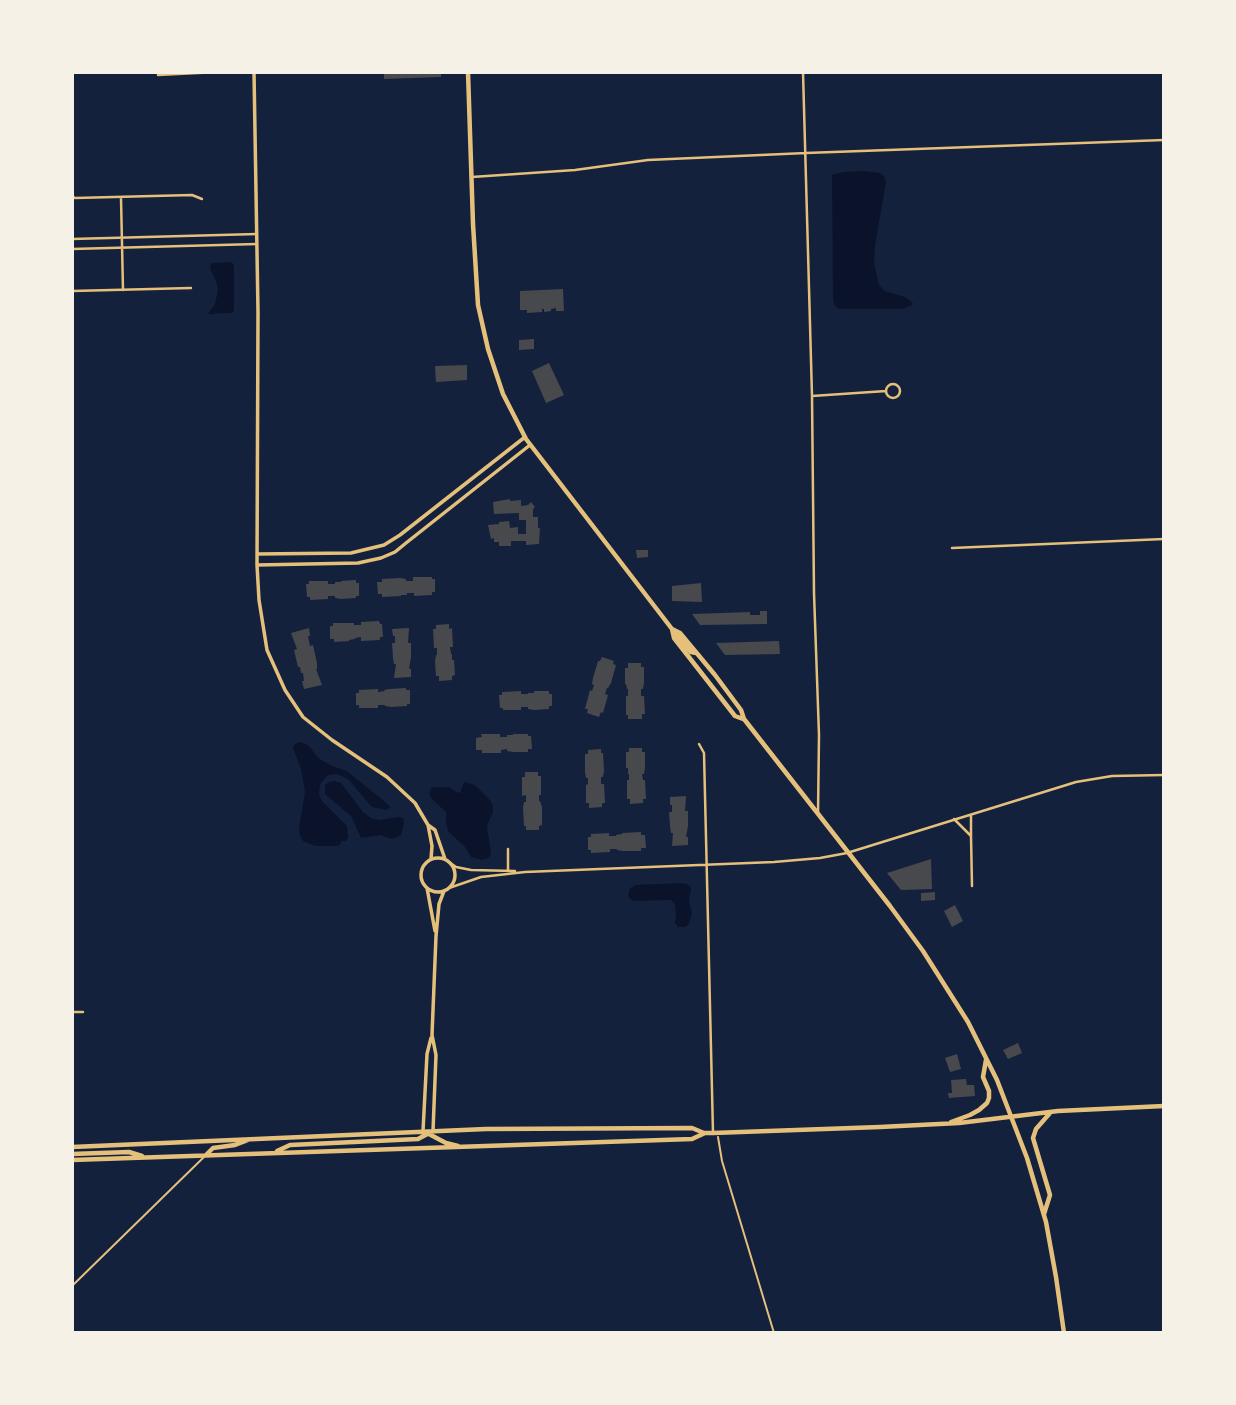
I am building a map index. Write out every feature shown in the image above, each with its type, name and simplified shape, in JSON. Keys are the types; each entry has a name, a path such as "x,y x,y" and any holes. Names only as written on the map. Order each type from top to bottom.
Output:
{"main road":[{"path":"468,72 472,224 478,304 488,349 503,394 530,445 573,503 735,716 744,719"},
{"path":"672,631 680,633 697,653 741,710 744,719 890,906 923,951 968,1022 996,1080 1027,1158 1044,1215 1063,1333"},
{"path":"947,1124 970,1115 987,1103 989,1091 983,1077 986,1060"},
{"path":"72,1147 552,1128 692,1128 705,1133 716,1133 947,1124 1051,1112 1164,1106"},
{"path":"1044,1215 1050,1195 1034,1138 1036,1129 1051,1112"},
{"path":"428,1132 446,1143 469,1147"},
{"path":"273,1153 290,1145 418,1139 428,1132"},
{"path":"72,1160 692,1139 705,1133"},
{"path":"206,1155 213,1148 235,1145 252,1138"},
{"path":"72,1154 129,1152 146,1157"}],"street":[{"path":"158,75 218,72"},
{"path":"254,72 257,565 259,600 267,650 285,690 303,717 387,777 415,803 428,825 432,846 431,859"},
{"path":"803,72 812,396 818,814"},
{"path":"472,177 575,170 648,160 1164,140"},
{"path":"72,196 192,195 202,199"},
{"path":"121,197 123,290"},
{"path":"72,239 257,234"},
{"path":"72,249 257,243"},
{"path":"72,291 191,288"},
{"path":"893,383 901,390 899,396 894,398 888,396 886,391 893,383"},
{"path":"812,396 886,391"},
{"path":"257,554 352,553 384,545 525,437"},
{"path":"257,565 358,563 395,552 530,445"},
{"path":"952,548 1164,539"},
{"path":"699,744 704,753 716,1133"},
{"path":"427,888 444,891 481,877 525,872 820,858 847,853 1076,782 1112,776 1164,775"},
{"path":"971,814 972,886"},
{"path":"954,819 971,836"},
{"path":"428,825 435,830 447,861 455,872 453,884 449,888"},
{"path":"508,849 508,871"},
{"path":"436,936 427,888 421,879 425,863 440,858 462,869 525,872"},
{"path":"428,1132 427,1054 432,1035 439,904 444,891"},
{"path":"72,1012 83,1012"},
{"path":"428,1132 436,1055 432,1035"}],"lane":[{"path":"72,1286 206,1155"}],"path":[{"path":"716,1133 774,1333"}],"water":[{"path":"863,171 880,173 886,182 874,263 879,285 885,291 905,297 913,303 903,309 839,309 835,306 832,175"},
{"path":"232,262 234,311 208,314 215,304 218,290 210,268 211,263"},
{"path":"301,742 309,746 318,758 347,771 391,807 386,810 372,807 348,779 337,774 328,775 320,784 319,795 347,826 348,837 336,846 315,846 303,841 299,829 305,792 301,769 293,748"},
{"path":"335,781 341,783 363,812 371,818 403,818 401,835 392,839 380,835 361,838 351,816 325,794 325,785"},
{"path":"464,782 475,785 493,805 487,826 491,854 489,858 482,860 471,857 465,847 448,831 446,812 429,793 432,787 449,787 460,793"},
{"path":"680,883 691,888 689,902 692,913 689,924 685,927 678,927 675,923 675,904 671,900 634,901 628,895 630,888 636,885"}],"building":[{"path":"384,72 441,72 441,77 384,79"},
{"path":"563,289 564,311 556,311 556,308 551,311 544,312 542,309 542,312 527,313 527,310 520,310 520,291"},
{"path":"534,339 534,349 519,350 519,340"},
{"path":"549,363 564,395 546,403 532,371"},
{"path":"467,365 467,380 436,382 435,366"},
{"path":"521,500 521,506 531,502 535,507 533,517 538,517 539,544 526,545 526,541 511,541 511,546 499,546 499,542 491,539 488,525 499,522 509,521 510,528 518,527 518,534 526,534 526,520 519,520 519,513 494,514 493,502"},
{"path":"636,550 648,550 648,557 637,558"},
{"path":"413,577 435,579 435,592 432,592 432,595 414,596 414,593 382,597 382,594 378,594 377,582 382,582 382,579 400,578 413,581"},
{"path":"356,580 356,583 359,583 359,596 356,598 328,596 328,599 310,600 310,597 307,597 306,584 309,584 309,581 328,581 328,584 335,584"},
{"path":"701,583 702,602 672,601 672,586"},
{"path":"760,611 767,611 767,624 700,625 692,614 750,612 750,615 760,615"},
{"path":"379,621 382,624 383,637 380,637 380,640 361,641 361,637 334,642 334,639 330,639 330,626 333,626 333,623 361,625 361,622"},
{"path":"449,624 449,629 452,628 453,647 450,647 455,675 452,680 439,681 439,676 436,676 437,648 434,648 433,629 436,629 436,625"},
{"path":"309,628 310,646 313,645 316,669 322,685 304,689 303,673 298,667 294,650 297,649 291,633"},
{"path":"409,628 411,677 394,678 396,664 392,643 395,643 395,636 392,629"},
{"path":"779,641 780,654 725,655 716,643"},
{"path":"602,657 614,661 613,664 616,665 605,694 608,695 603,713 601,712 599,717 587,713 588,709 585,709 594,685 593,678 598,661"},
{"path":"628,663 641,663 641,667 644,667 641,696 644,696 645,714 642,714 642,719 628,719 626,715 628,689 625,684 625,668 628,668"},
{"path":"406,688 410,690 410,704 407,706 378,705 378,708 359,708 359,705 356,705 356,693 359,693 359,690 378,689 378,692"},
{"path":"521,691 521,694 528,694 534,691 549,691 549,694 552,694 552,706 549,706 549,709 534,710 528,707 521,707 521,710 500,708 499,695 502,695 502,692"},
{"path":"481,734 500,734 500,737 507,737 513,734 528,734 531,736 532,749 528,749 528,752 513,752 507,749 501,750 501,753 482,753 482,750 476,750 476,738 482,737"},
{"path":"629,748 642,748 642,752 645,752 645,768 642,774 646,799 643,799 643,803 630,804 630,799 627,799 629,774 626,768 626,752 629,752"},
{"path":"601,749 604,771 601,784 604,784 605,803 602,803 602,807 589,808 589,803 586,803 588,778 585,772 585,754 588,754 588,750"},
{"path":"525,772 538,772 538,776 541,776 539,801 542,807 542,825 539,830 526,830 524,826 523,808 526,795 522,796 522,777 525,777"},
{"path":"686,796 688,845 672,846 670,797"},
{"path":"641,832 641,835 645,835 646,848 641,848 641,851 610,849 610,852 591,853 591,850 588,850 588,837 591,837 591,834 609,833 609,836 616,836"},
{"path":"931,859 932,889 901,890 887,873"},
{"path":"935,892 935,900 921,901 921,893"},
{"path":"955,905 963,921 952,927 944,911"},
{"path":"1018,1043 1022,1053 1008,1059 1003,1050"},
{"path":"957,1054 961,1069 950,1072 945,1058"},
{"path":"966,1079 967,1085 974,1085 975,1096 949,1098 948,1093 952,1093 951,1080"}]}
